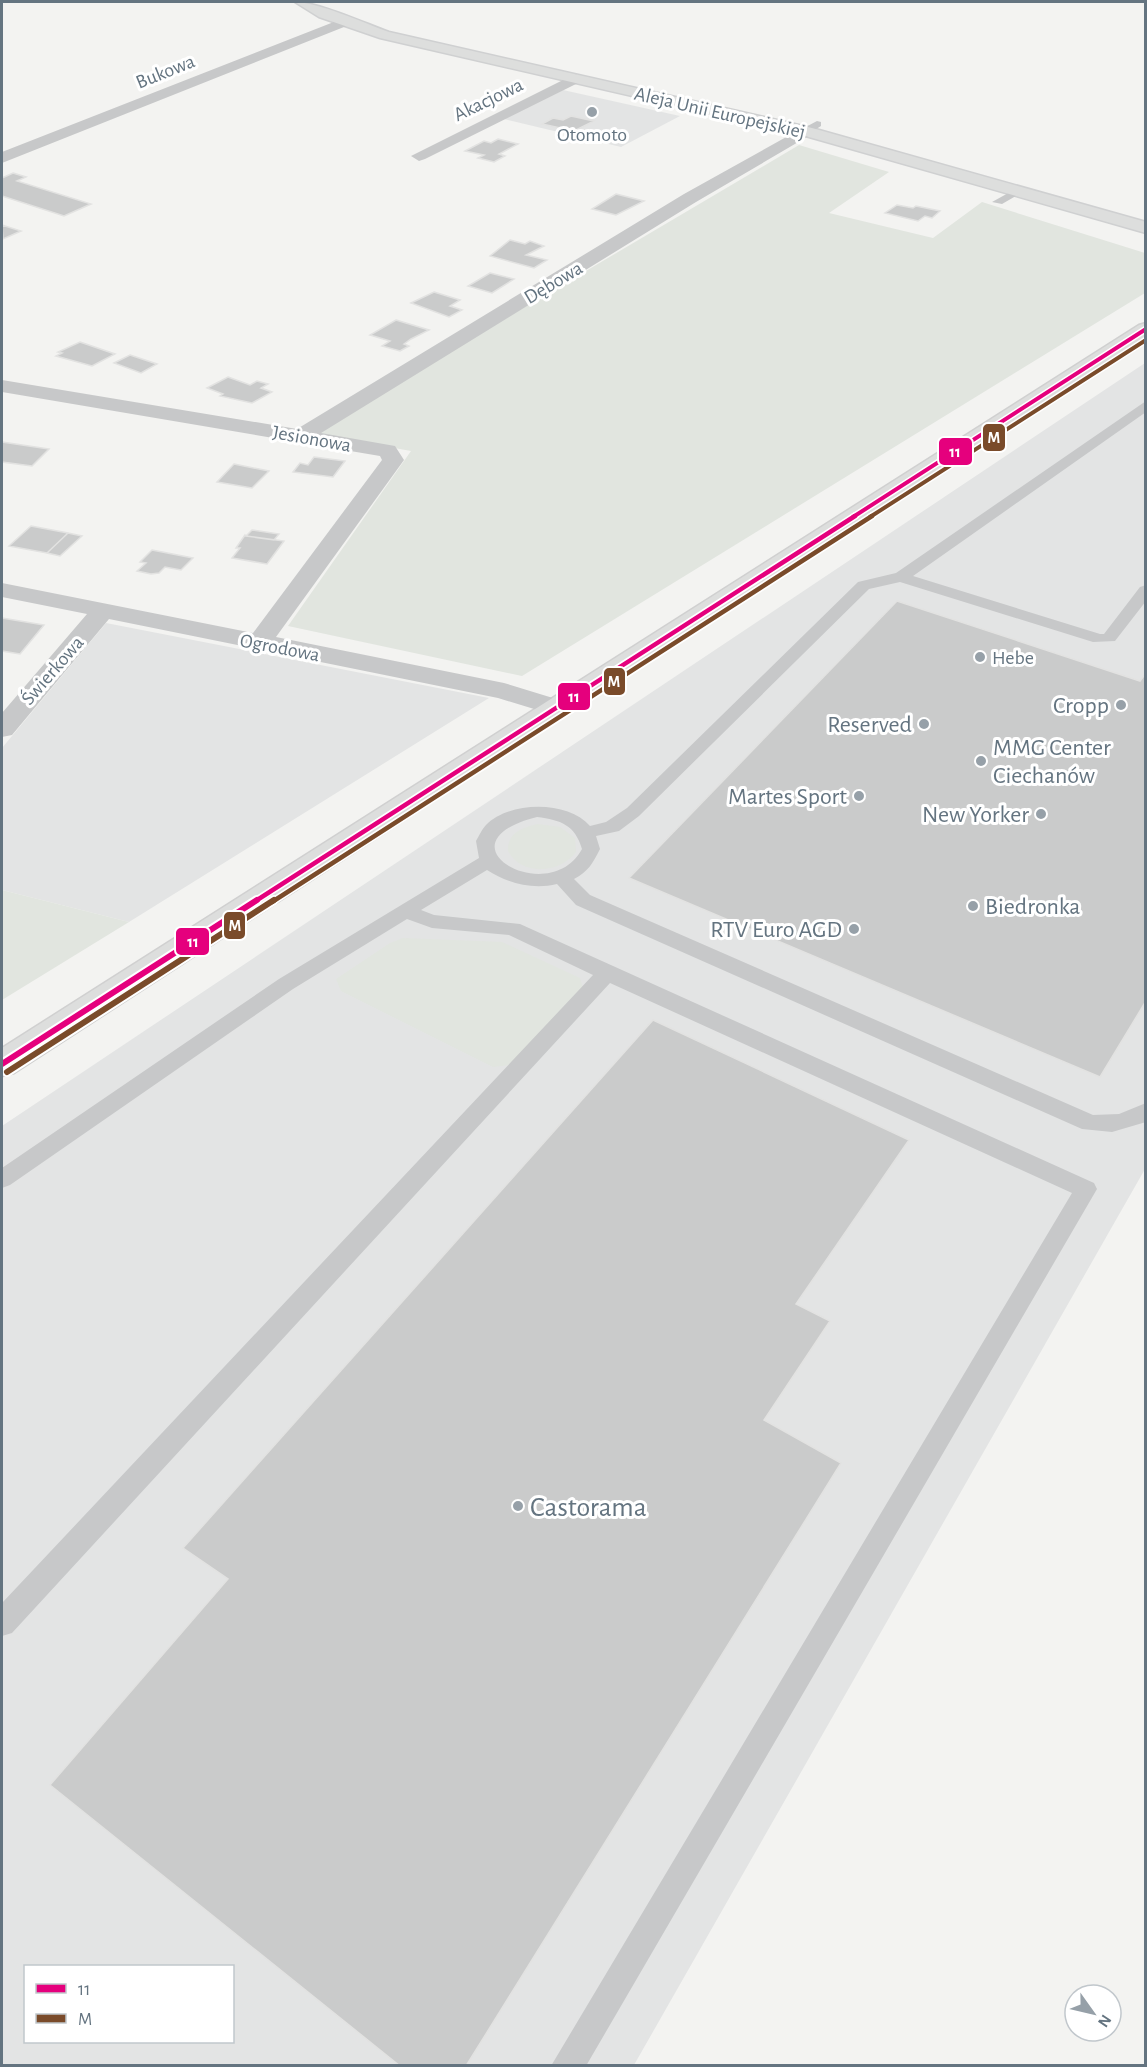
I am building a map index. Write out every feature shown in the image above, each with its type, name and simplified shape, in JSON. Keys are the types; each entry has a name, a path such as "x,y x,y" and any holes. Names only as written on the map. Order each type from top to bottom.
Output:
{"main road":[{"name":"Aleja Unii Europejskiej","path":"301,2 344,22 419,44 812,128 1016,192 1143,228"},
{"path":"2,1064 1146,329"}],"street":[{"name":"Bukowa","path":"2,158 344,22"},
{"name":"Akacjowa","path":"419,156 575,79"},
{"name":"Dębowa","path":"301,436 699,193 812,128"},
{"name":"Jesionowa","path":"2,386 387,451 392,455 393,460 259,643"},
{"name":"Ogrodowa","path":"2,590 504,691 557,708"},
{"name":"Świerkowa","path":"2,729 103,611"}],"lane":[{"path":"998,202 1016,192"},
{"path":"587,832 612,827 633,812 864,585 901,577 1146,405"},
{"path":"901,577 1099,639 1109,638 1146,590"},
{"path":"537,811 558,813 576,821 587,832 591,849 582,865 561,877 540,880 519,879 500,872 488,861 483,847 487,834 499,822 516,814 537,811"},
{"path":"2,1179 217,1029 488,861"},
{"path":"561,877 583,900 1090,1123 1112,1125 1131,1121 1146,1111"},
{"path":"406,912 432,921 513,929 1086,1189 567,2066"},
{"path":"2,1623 607,973"}],"shaded area":[{"path":"563,90 680,116 621,147 504,119"},
{"path":"799,145 889,172 829,213 933,238 982,202 1145,253 1145,293 522,676 288,626 411,451 312,433"},
{"path":"1145,363 1145,1169 634,2065 2,2065 2,1126"},
{"path":"106,623 489,698 129,922 2,890 2,748"},
{"path":"538,824 560,827 575,838 576,852 560,865 551,868 531,868 522,865 508,851 508,845 517,832"},
{"path":"2,890 129,922 2,1000"},
{"path":"403,938 502,942 580,978 583,988 510,1065 493,1067 341,991 336,979 390,943"}],"building":[{"path":"571,116 594,121 574,131 542,124 553,118 563,120"},
{"path":"498,139 518,144 499,154 505,156 494,162 478,158 484,155 465,151 484,141 491,143"},
{"path":"13,173 26,177 17,181 91,204 64,216 2,196 2,178"},
{"path":"616,194 644,201 616,215 592,209"},
{"path":"897,205 940,211 932,218 925,216 918,221 885,213"},
{"path":"2,225 21,231 3,239"},
{"path":"510,240 525,244 530,241 544,246 526,255 547,260 534,268 490,256"},
{"path":"490,273 514,279 492,293 468,286"},
{"path":"434,292 460,300 450,306 462,310 449,317 411,303"},
{"path":"396,320 429,330 404,344 409,346 400,351 382,346 390,341 370,335"},
{"path":"80,342 115,354 92,366 56,356 62,353 58,352"},
{"path":"130,355 157,364 141,373 114,363"},
{"path":"228,377 250,385 257,381 268,384 261,388 272,392 252,403 220,396 223,394 207,388"},
{"path":"2,442 49,449 32,466 2,462"},
{"path":"314,457 345,461 333,477 293,472 300,463 308,465"},
{"path":"234,464 269,471 252,488 217,482"},
{"path":"31,526 68,533 47,553 9,546"},
{"path":"252,530 279,534 274,540 246,536"},
{"path":"68,533 82,536 60,556 47,553"},
{"path":"245,535 284,541 267,564 232,558 240,548 236,548"},
{"path":"152,550 193,558 181,570 165,567 159,573 137,571 146,563 140,562"},
{"path":"897,601 1140,681 1146,673 1146,1001 1100,1077 629,878"},
{"path":"2,618 44,625 20,654 2,651"},
{"name":"Castorama","path":"653,1020 909,1140 796,1304 830,1321 764,1420 841,1463 466,2066 400,2066 50,1785 228,1579 183,1548"}],"transit line":[{"name":"11","path":"2,1064 1146,329"},
{"name":"M","path":"7,1072 1146,340"}],"place":[{"name":"Otomoto","path":"592,112"},
{"name":"Hebe","path":"980,657"},
{"name":"Cropp","path":"1121,705"},
{"name":"Reserved","path":"924,724"},
{"name":"MMG Center Ciechanów","path":"981,761"},
{"name":"Martes Sport","path":"859,796"},
{"name":"New Yorker","path":"1041,814"},
{"name":"Biedronka","path":"973,906"},
{"name":"RTV Euro AGD","path":"854,929"},
{"name":"Castorama","path":"518,1506"}]}
